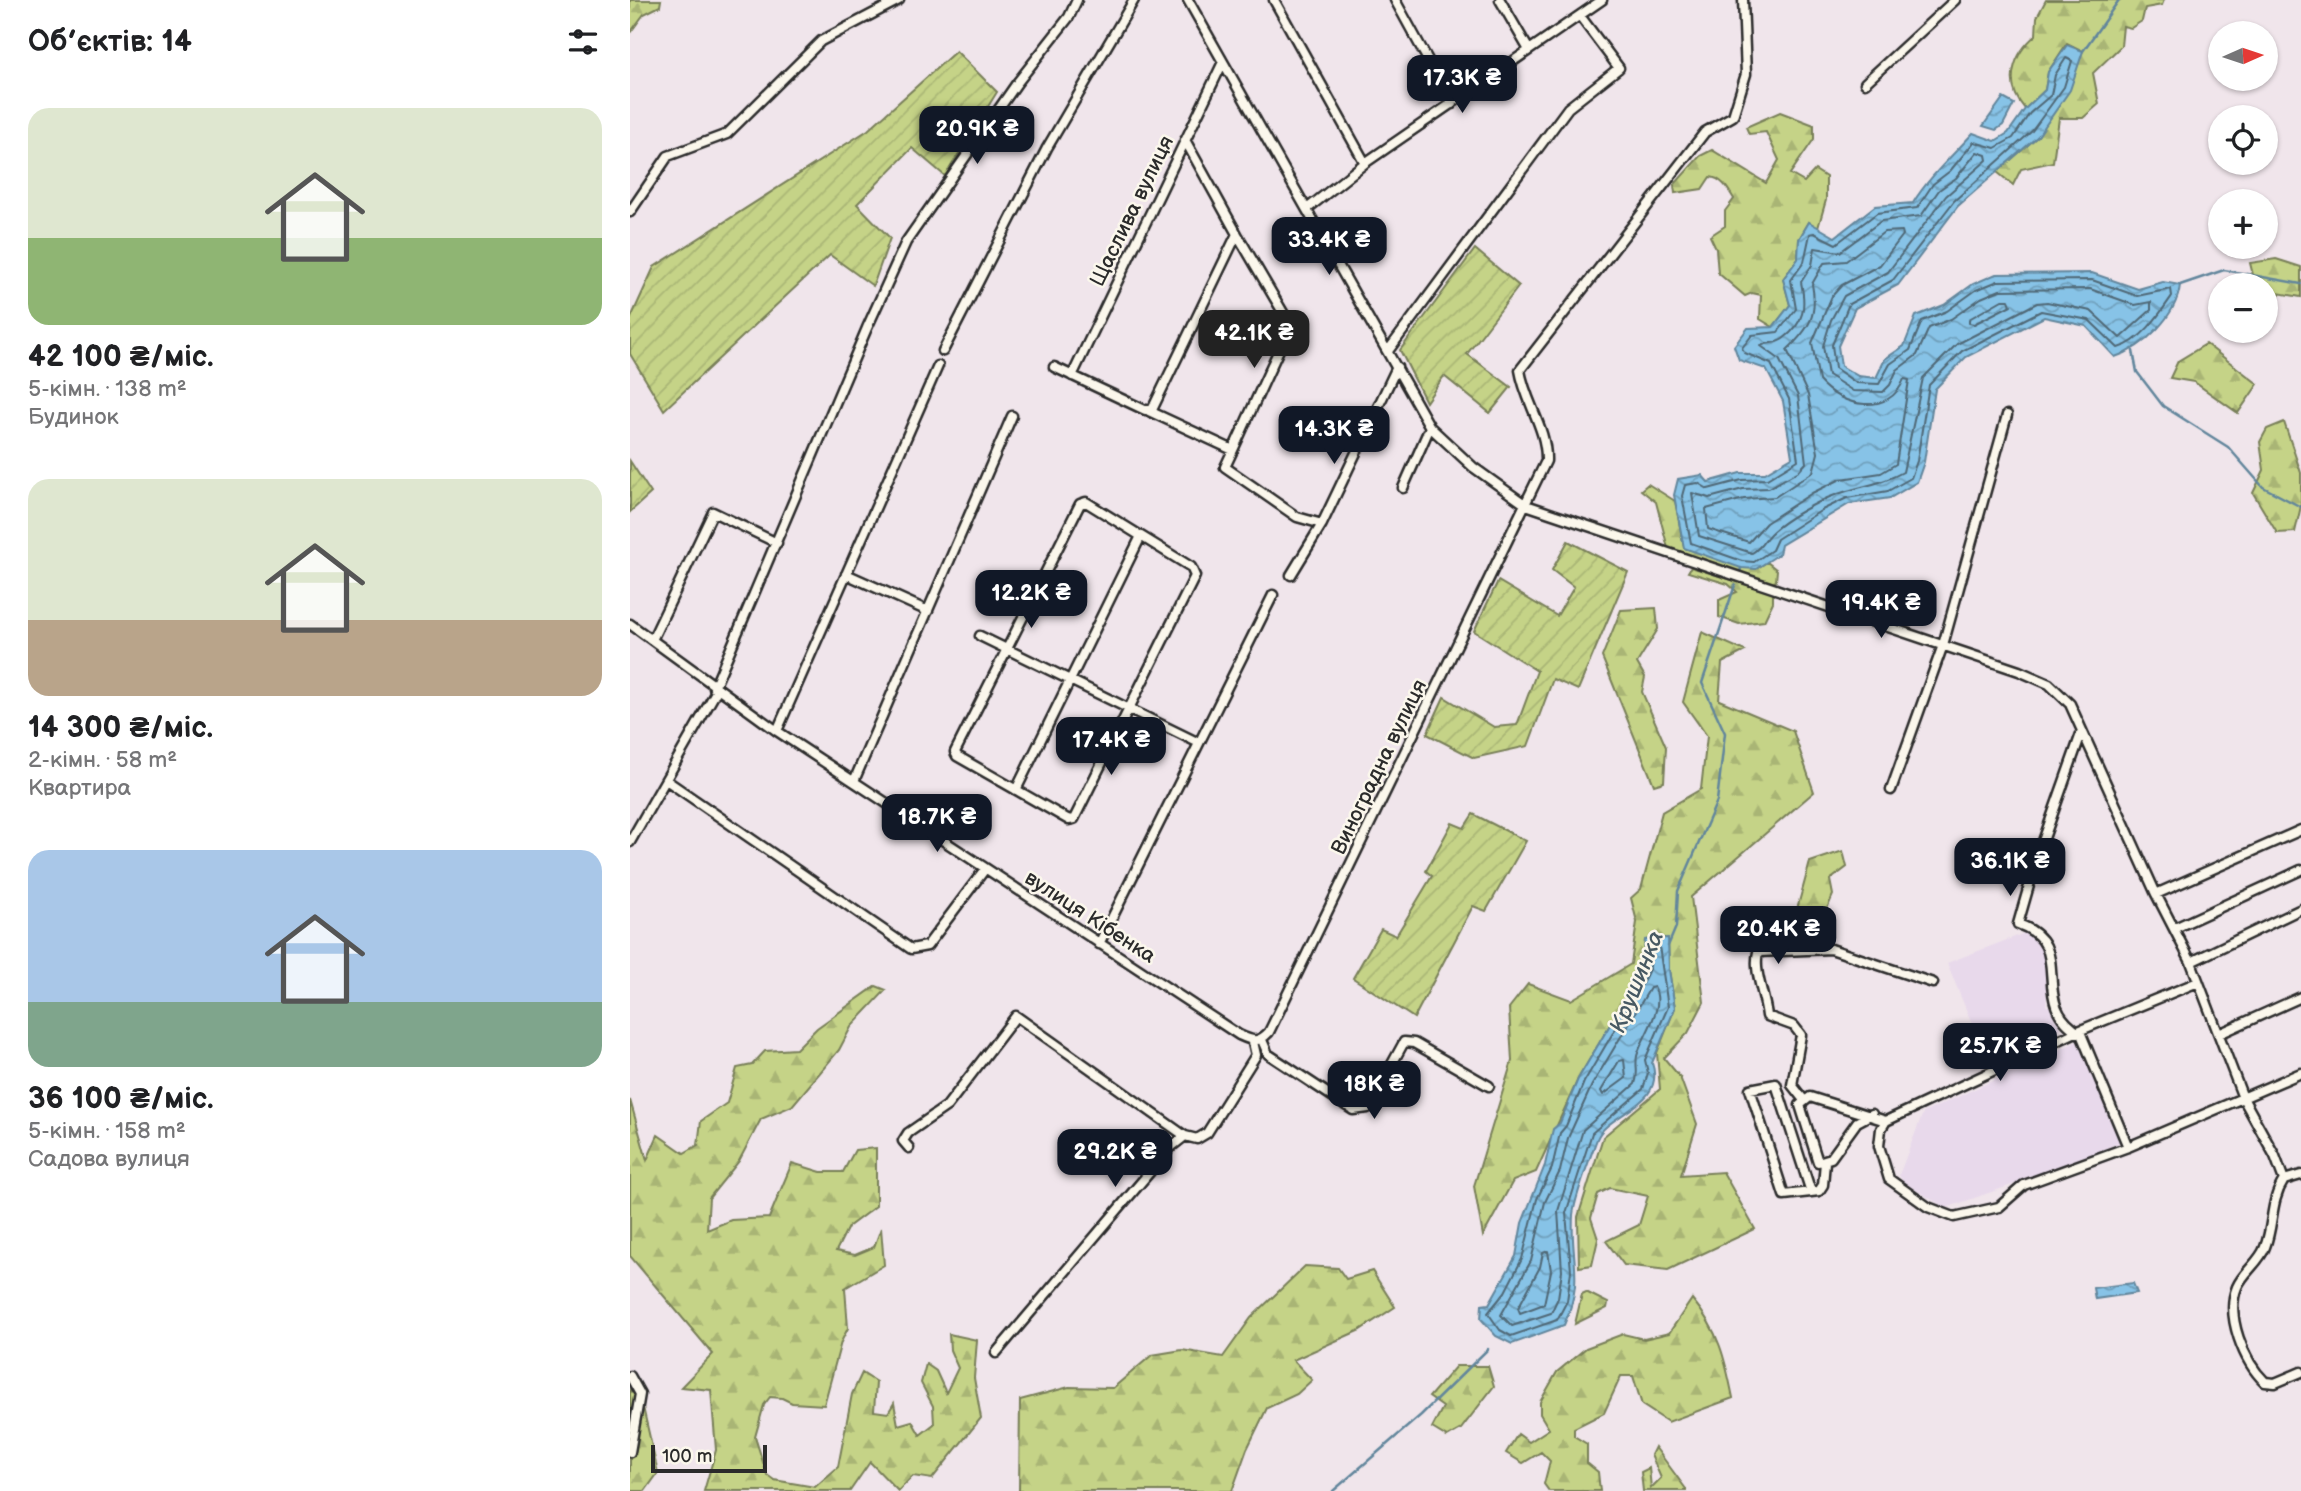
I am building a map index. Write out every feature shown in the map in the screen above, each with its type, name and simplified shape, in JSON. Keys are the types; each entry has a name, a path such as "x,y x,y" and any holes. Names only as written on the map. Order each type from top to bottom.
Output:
{"street":[{"path":"630,212 668,156 726,134 821,41 899,0"},
{"path":"630,842 716,689 866,328 906,242 1017,83 1069,17 1077,0"},
{"path":"943,351 1047,149 1134,0"},
{"path":"1188,0 1430,427 1473,467 1527,505 1943,645 2049,684 2070,704 2156,894 2191,962 2243,1098 2275,1156 2284,1180"},
{"path":"1274,0 1365,163"},
{"path":"1395,0 1452,104"},
{"path":"1500,0 1529,50"},
{"name":"Виноградна вулиця","path":"1185,1136 1197,1139 1207,1133 1256,1055 1258,1041 1275,1019 1527,505 1546,461 1547,442 1522,386 1520,370 1705,132 1733,116 1746,74 1743,0"},
{"path":"1865,83 1955,0"},
{"path":"1307,209 1365,163 1601,1"},
{"path":"1388,351 1568,108 1619,68 1580,16"},
{"name":"Щаслива вулиця","path":"1072,376 1223,62"},
{"path":"1185,140 1288,321 1289,330 1225,467 1297,517 1322,524"},
{"path":"1149,411 1237,234"},
{"path":"777,731 938,366"},
{"path":"1291,576 1322,524 1397,367"},
{"path":"1054,368 1233,450"},
{"path":"1891,790 1943,645 2007,415"},
{"path":"854,781 1012,416"},
{"path":"1404,488 1430,427"},
{"path":"1086,502 1191,567 1195,576 1074,819 1060,816 956,752 1006,648 1080,503 1086,502"},
{"path":"652,640 713,512 777,543"},
{"path":"1016,790 1141,536"},
{"path":"846,574 928,611"},
{"path":"1099,944 1197,742 1273,595"},
{"name":"вулиця Кібенка","path":"630,624 777,731 1099,944 1258,1041 1268,1054 1353,1110 1368,1108 1404,1042 1414,1043 1489,1086"},
{"path":"981,636 1197,742"},
{"path":"2082,731 2036,861 2018,925 2039,936 2052,954 2053,1004 2067,1026 2081,1034 2128,1147"},
{"path":"666,780 911,949 927,946 985,869"},
{"path":"2156,894 2301,830"},
{"path":"2175,928 2301,870"},
{"path":"2191,962 2301,909"},
{"path":"1791,1085 1801,1035 1794,1026 1767,1016 1765,994 1755,964 1758,952 1831,949 1933,983"},
{"path":"2198,982 2076,1032 1886,1121 1881,1129 1879,1146 1889,1179 1928,1207 1954,1217 1999,1207 2024,1185 2128,1147 2301,1073"},
{"path":"2219,1034 2301,997"},
{"path":"909,1148 903,1141 908,1133 947,1106 1016,1016 1185,1136 1088,1242 996,1353"},
{"path":"1776,1084 1811,1192"},
{"path":"1803,1099 1791,1085 1776,1084 1750,1089 1784,1195 1819,1191 1823,1185 1825,1162 1857,1122 1872,1115"},
{"path":"1825,1162 1818,1161 1800,1105 1803,1099 1811,1097 1886,1121"},
{"path":"2301,1175 2284,1180 2276,1192 2265,1248 2237,1286 2233,1305 2235,1324 2257,1374 2265,1382 2275,1384 2301,1373"},
{"path":"630,1376 640,1394 630,1452"}],"shaded area":[{"path":"2025,933 2031,934 2049,955 2046,1006 2049,1006 2061,1028 1988,1063 1947,963"},
{"path":"2080,1040 2121,1142 2054,1170 1946,1208 1904,1183 1899,1175 1923,1113"}],"green space":[{"path":"630,0 661,0 660,6 644,14 630,33"},
{"path":"2046,0 2164,0 2162,5 2145,8 2142,21 2131,28 2123,26 2121,46 2093,73 2099,104 2083,118 2059,118 2053,162 2021,169 2013,185 1997,172 2038,136 2083,51 2067,43 2048,72 2045,90 2025,109 2014,90 2014,70 2021,51 2036,35 2037,17"},
{"path":"956,51 997,92 945,176 912,148 857,204 890,238 873,286 830,255 664,410 630,354 630,320 654,267 868,130"},
{"path":"1780,112 1814,125 1814,139 1790,174 1804,182 1815,170 1826,177 1826,200 1818,228 1809,222 1799,239 1798,259 1783,279 1790,305 1773,327 1760,319 1761,295 1752,293 1745,296 1718,273 1716,249 1710,236 1725,226 1725,211 1734,199 1727,188 1718,179 1710,177 1702,189 1675,193 1674,185 1700,156 1712,150 1766,183 1779,160 1766,132 1749,134 1746,127"},
{"path":"1475,249 1519,286 1467,354 1511,387 1490,413 1444,376 1426,402 1400,350"},
{"path":"2276,259 2301,267 2301,297 2278,293 2278,273 2252,273 2250,263"},
{"path":"2206,344 2258,384 2238,413 2194,382 2170,378 2178,361"},
{"path":"2284,422 2301,473 2301,506 2295,532 2277,533 2253,493 2264,470 2260,442 2267,429"},
{"path":"630,461 651,493 630,512"},
{"path":"1648,484 1675,501 1684,548 1756,569 1767,562 1777,570 1776,581 1772,584 1669,552 1656,502 1641,490"},
{"path":"1568,541 1628,572 1578,690 1553,679 1528,746 1474,758 1427,734 1444,697 1494,727 1517,725 1537,671 1474,631 1498,581 1557,616 1574,587 1552,570"},
{"path":"1691,567 1773,593 1773,602 1764,621 1739,624 1719,617 1719,600 1737,592 1728,584 1688,572"},
{"path":"1656,608 1658,629 1637,663 1645,677 1642,692 1666,747 1664,782 1654,785 1602,657 1621,610"},
{"path":"1702,632 1745,651 1722,663 1719,700 1793,731 1814,792 1691,897 1704,1002 1688,1033 1664,1058 1680,1077 1697,1124 1681,1175 1723,1172 1755,1229 1668,1270 1624,1265 1606,1241 1639,1225 1648,1196 1610,1188 1598,1194 1591,1218 1598,1239 1592,1265 1579,1267 1578,1217 1603,1137 1660,1089 1657,1053 1675,1008 1669,970 1668,938 1645,940 1643,966 1637,979 1578,1079 1536,1172 1513,1181 1483,1236 1474,1186 1512,1061 1509,1008 1528,984 1571,1000 1631,964 1637,922 1631,898 1641,889 1662,812 1701,789 1707,736 1683,702"},
{"path":"1473,814 1526,841 1486,911 1473,906 1414,1018 1353,978 1381,929 1396,936 1432,876 1426,871 1452,823 1464,828"},
{"path":"1843,851 1847,867 1830,880 1833,895 1811,946 1787,946 1810,862"},
{"path":"876,986 886,990 851,1027 839,1050 792,1106 761,1119 739,1161 709,1198 707,1230 731,1220 769,1218 792,1163 821,1172 843,1172 855,1150 876,1148 876,1206 848,1227 836,1251 855,1255 874,1247 881,1228 884,1265 845,1288 848,1328 841,1342 824,1405 792,1403 782,1398 770,1397 764,1405 755,1437 767,1475 774,1480 815,1487 838,1467 852,1394 862,1373 876,1382 874,1411 888,1413 894,1403 898,1425 912,1421 920,1435 934,1424 933,1406 921,1383 926,1364 936,1371 946,1393 958,1368 950,1350 949,1334 977,1340 974,1378 981,1418 932,1479 913,1476 898,1491 870,1462 850,1491 704,1491 716,1450 711,1390 681,1387 713,1354 630,1256 630,1100 647,1160 658,1135 684,1153 698,1145 701,1121 727,1103 737,1068 752,1065 765,1051 796,1049 817,1028"},
{"path":"1305,1266 1338,1268 1346,1279 1372,1271 1395,1307 1360,1330 1293,1360 1312,1380 1297,1394 1267,1408 1247,1449 1232,1491 1019,1491 1020,1400 1069,1387 1113,1388 1152,1355 1182,1350 1223,1357 1251,1318"},
{"path":"1586,1292 1608,1303 1607,1308 1575,1324 1582,1294"},
{"path":"1692,1299 1709,1322 1720,1346 1733,1398 1668,1422 1642,1405 1633,1376 1621,1376 1604,1413 1574,1428 1574,1436 1587,1444 1587,1463 1598,1472 1600,1491 1549,1491 1544,1484 1550,1461 1541,1452 1523,1463 1506,1453 1518,1434 1529,1442 1549,1429 1540,1414 1540,1402 1557,1372 1586,1348 1623,1334 1644,1339 1669,1333"},
{"path":"1456,1366 1488,1366 1494,1386 1461,1429 1447,1437 1432,1428 1443,1407 1429,1397"},
{"path":"630,1376 640,1394 658,1473 645,1491 630,1491"},
{"path":"1655,1447 1686,1491 1643,1491 1641,1472 1649,1468 1651,1488 1661,1478 1651,1455"}],"water":[{"path":"2067,45 2083,51 2070,90 2038,136 1958,206 1898,285 1855,308 1838,346 1841,366 1858,376 1876,378 1885,359 1904,346 1916,316 1944,305 1973,284 1996,274 2092,273 2138,289 2163,282 2180,285 2173,308 2165,319 2137,346 2115,357 2086,326 2044,317 1966,357 1935,389 1924,462 1917,482 1890,498 1849,504 1781,545 1779,554 1756,569 1741,568 1684,548 1674,495 1678,479 1702,475 1708,482 1740,473 1765,473 1792,457 1783,401 1766,369 1739,360 1734,346 1748,328 1773,327 1790,305 1783,279 1798,259 1799,239 1809,222 1835,237 1875,206 1913,203 1933,175 1973,133 1995,141 2008,133 2025,109 2045,90 2048,72"},
{"path":"2003,98 2014,104 2003,125 1996,130 1983,126"},
{"path":"1668,938 1669,970 1675,1008 1652,1063 1654,1077 1651,1089 1644,1099 1603,1130 1583,1177 1573,1215 1574,1294 1564,1325 1512,1344 1496,1336 1481,1319 1482,1305 1489,1304 1516,1256 1522,1223 1545,1165 1553,1129 1560,1123 1578,1079 1637,979 1643,966 1645,940"},
{"path":"2133,1283 2137,1293 2095,1299 2093,1288"}],"waterway":[{"path":"2083,51 2119,0"},
{"path":"2180,285 2224,270 2301,284"},
{"path":"2133,351 2137,372 2163,406 2228,447 2263,487 2301,507"},
{"path":"1740,572 1741,568"},
{"name":"Крушинка","path":"1668,946 1676,927 1678,891 1717,801 1725,733 1702,683 1735,585"},
{"name":"Крушинка","path":"1333,1491 1421,1415 1488,1349"}]}
